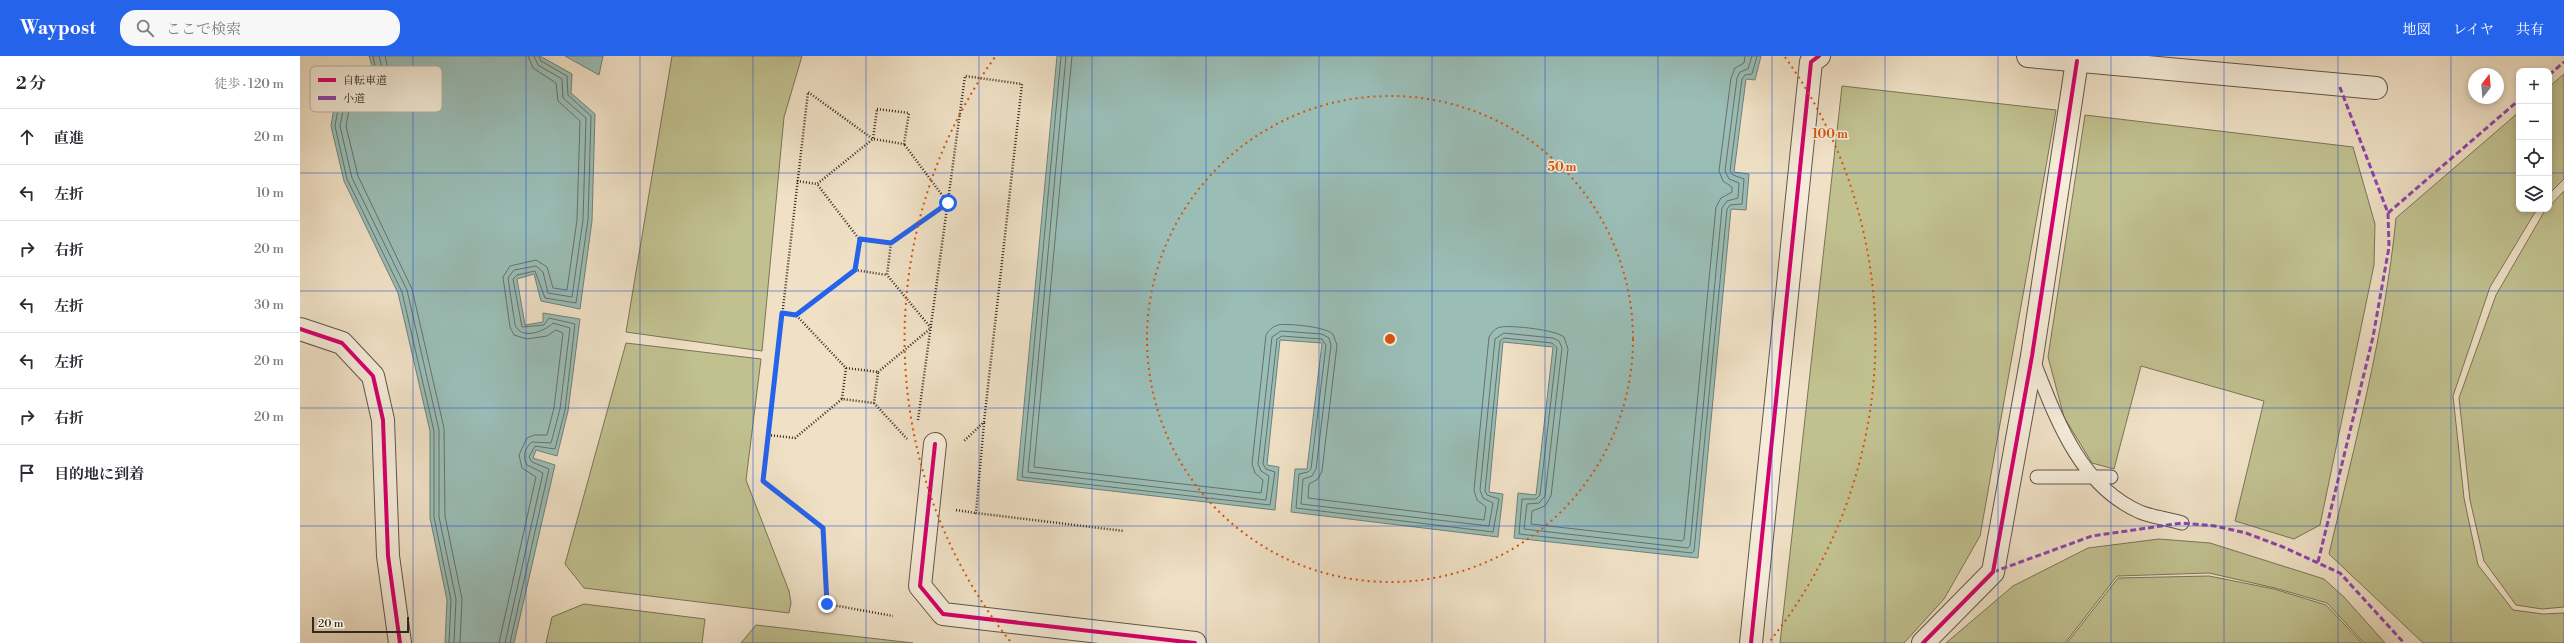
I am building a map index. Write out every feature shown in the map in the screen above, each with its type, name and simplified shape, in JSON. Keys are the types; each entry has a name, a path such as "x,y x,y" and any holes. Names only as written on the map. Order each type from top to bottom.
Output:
{"street":[{"path":"1751,643 1811,62 1819,56"},
{"path":"2028,56 2376,88"},
{"path":"1923,643 1994,572 2032,356 2077,61"},
{"path":"300,329 342,343 373,376 383,420 388,556 400,643"},
{"path":"935,444 920,586 943,614 1195,643"}],"lane":[{"path":"2032,356 2069,443 2093,476 2113,496 2141,512 2182,523"},
{"path":"2037,477 2111,477"}],"path":[{"path":"917,422 932,328 965,76 1022,84 984,422 976,513"},
{"path":"893,616 827,604 823,528 763,481 808,92 873,139 904,144 948,203"},
{"path":"817,184 873,139 877,109 909,113 904,144"},
{"path":"797,180 817,184 860,239 891,243 948,203"},
{"path":"796,315 855,270 860,239"},
{"path":"887,274 891,243"},
{"path":"855,270 887,274 932,328"},
{"path":"782,313 796,315 846,368 878,372"},
{"path":"874,403 878,372 932,328"},
{"path":"768,435 795,438 842,399 846,368"},
{"path":"842,399 874,403 910,442 912,435"},
{"path":"958,446 984,422"},
{"path":"951,510 1124,531"}],"green space":[{"path":"672,56 802,56 784,117 762,351 626,332"},
{"path":"2564,74 2564,179 2552,191 2552,104 2552,84"},
{"path":"1842,86 2056,110 1980,536 1944,599 1904,643 1780,643"},
{"path":"2085,115 2353,147 2375,224 2374,265 2320,525 2294,539 2235,521 2264,401 2141,366 2114,469 2092,463 2064,417 2048,357"},
{"path":"2516,115 2516,212 2535,212 2490,287 2453,396 2464,498 2478,565 2513,610 2543,614 2564,613 2564,643 2423,643 2329,554 2359,429 2377,345 2385,303 2396,218"},
{"path":"2564,191 2564,607 2542,609 2516,605 2484,561 2470,500 2459,398 2496,295 2544,212 2552,212 2552,204"},
{"path":"626,343 761,359 746,480 789,591 791,603 789,613 584,588 565,564"},
{"path":"2159,539 2210,543 2324,579 2344,597 2385,643 2364,643 2327,603 2275,588 2209,573 2117,576 2065,643 1946,643 2013,586 2088,548"},
{"path":"2209,576 2274,589 2326,605 2362,643 2067,643 2118,578"},
{"path":"584,604 705,619 702,643 546,643 552,617"},
{"path":"756,625 913,643 741,643"}],"water":[{"path":"369,56 540,56 572,74 571,93 595,114 592,221 580,309 541,301 534,274 517,279 525,325 543,322 543,313 580,319 568,411 557,456 536,450 533,458 555,465 514,643 445,643 447,600 430,518 430,431 398,293 344,181 331,126 333,112 442,112 442,66 372,66"},
{"path":"565,56 603,56 599,75"},
{"path":"1057,56 1761,56 1755,80 1746,79 1734,172 1749,174 1746,210 1731,209 1698,558 1514,538 1518,493 1536,495 1553,347 1503,342 1489,492 1503,494 1498,537 1291,512 1295,469 1307,469 1322,343 1280,340 1267,465 1279,467 1275,510 1017,480"}],"marked path":[{"path":"2552,72 2564,62"},
{"path":"2318,562 2373,337 2389,247 2388,213 2339,85"},
{"path":"2388,213 2516,103"},
{"path":"1993,572 2092,536 2182,523 2215,526 2246,533 2283,547 2340,573 2404,643"}],"cycle path":[{"path":"1751,643 1811,62 1819,56"},
{"path":"1923,643 1993,572 2032,356 2077,61"},
{"path":"300,329 342,343 373,376 383,420 388,556 400,643"},
{"path":"935,444 920,586 943,614 1195,643"}],"route":[{"path":"827,604 823,528 763,481 782,313 796,315 855,270 860,239 891,243 948,203"}]}
